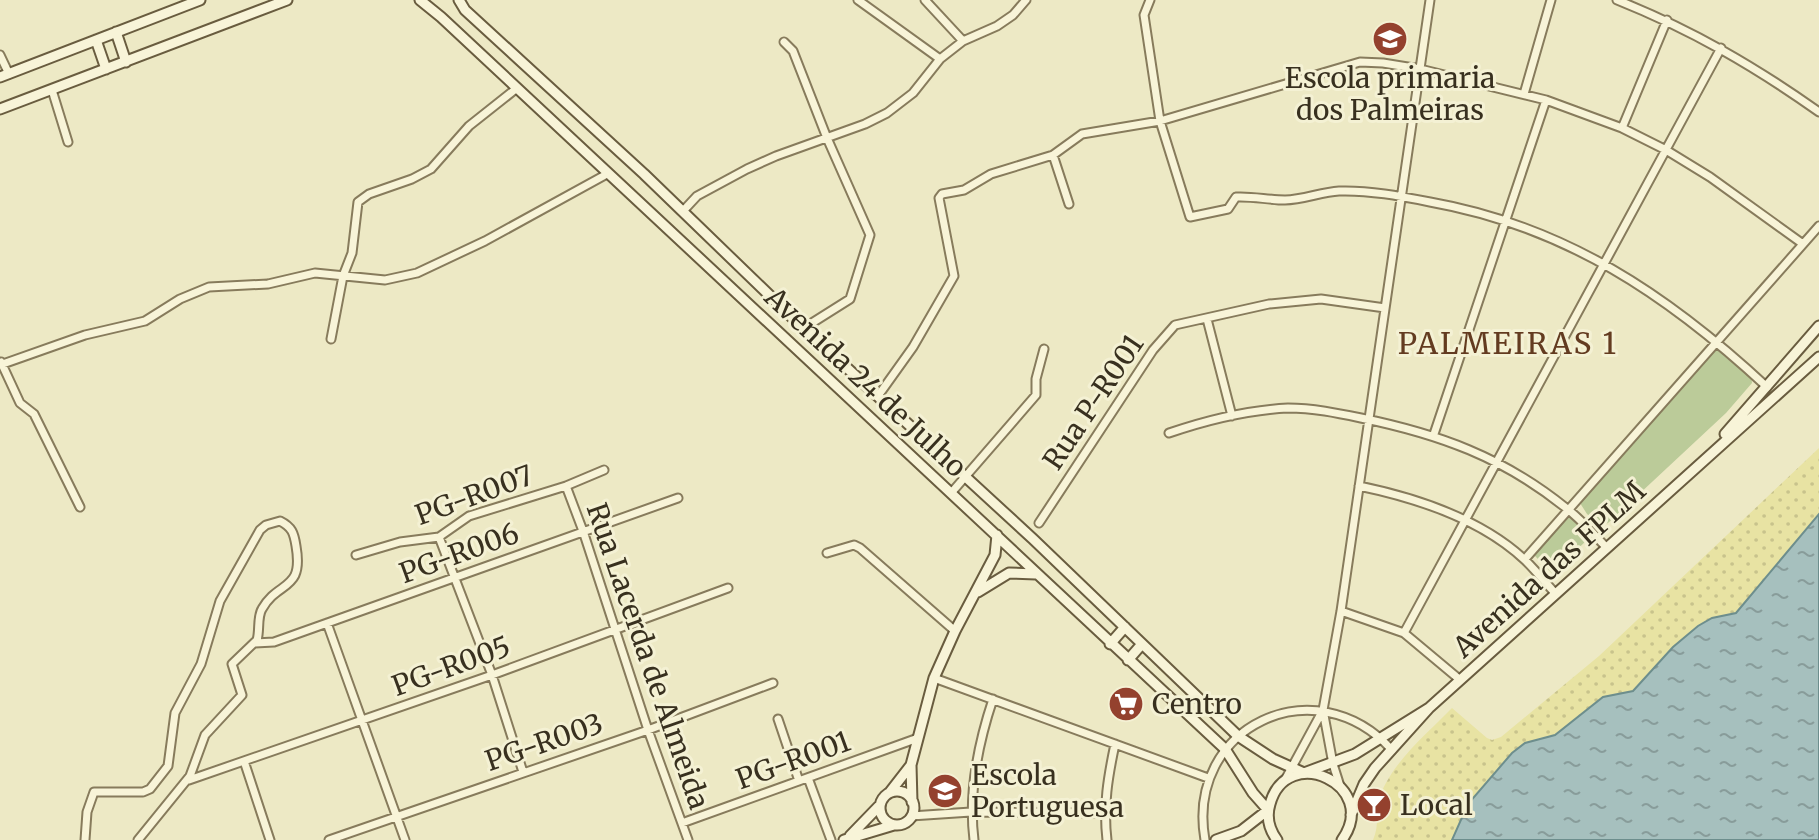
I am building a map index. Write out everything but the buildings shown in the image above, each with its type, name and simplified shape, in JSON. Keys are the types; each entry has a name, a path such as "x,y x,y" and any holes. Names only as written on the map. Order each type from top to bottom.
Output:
{"street":[{"path":"0,55 4,75 200,0"},
{"path":"0,109 287,0"},
{"name":"Avenida 24 de Julho","path":"420,0 770,322 1225,749 1253,793 1268,810"},
{"name":"Avenida 24 de Julho","path":"459,0 465,10 683,211 800,325 1238,736 1291,767 1304,773 1323,775 1340,786"},
{"path":"858,0 940,59"},
{"path":"925,0 963,41"},
{"path":"683,211 697,196 747,169 865,124 901,104 940,59 963,41 997,26 1013,15 1026,0"},
{"path":"1150,0 1144,15 1160,121 1190,217 1228,209 1239,196 1287,200 1337,191 1402,196 1462,207 1507,220 1565,243 1604,263 1672,306 1718,342 1767,387"},
{"path":"1274,838 1268,810 1271,799 1284,782 1323,710 1341,611 1430,0"},
{"path":"1524,94 1551,0"},
{"path":"1617,0 1667,20 1721,48 1767,75 1819,112"},
{"path":"1622,128 1667,20"},
{"path":"116,32 126,62"},
{"path":"96,40 106,69"},
{"path":"783,336 850,299 870,235 793,51 784,42"},
{"path":"1404,633 1721,48"},
{"path":"878,396 913,347 954,276 939,198 947,191 964,190 1008,167 1053,155 1082,134 1160,121 1360,62 1420,69 1524,94 1622,128 1666,150 1749,203 1803,244"},
{"path":"331,339 343,276 352,253 358,202 362,197 431,169 469,126 517,88"},
{"path":"52,90 68,142"},
{"path":"1434,434 1546,100"},
{"path":"1053,155 1069,204"},
{"path":"80,507 34,414 20,403 1,363 85,335 145,321 180,299 209,287 268,284 315,273 385,280 417,273 485,241 607,174"},
{"path":"1525,559 1819,226"},
{"name":"Rua P-R001","path":"1039,523 1169,329 1175,325 1295,300 1321,299 1385,308"},
{"path":"770,322 783,308"},
{"path":"1207,319 1232,416"},
{"path":"1699,464 1819,326"},
{"path":"952,492 1036,395 1036,379 1044,349"},
{"path":"1699,464 1819,357"},
{"path":"1169,433 1198,423 1260,410 1306,409 1434,434 1495,461 1568,509 1606,547"},
{"path":"935,477 949,463"},
{"name":"Avenida das FPLM","path":"1342,840 1364,784 1429,708 1699,464"},
{"name":"PG-R007","path":"356,555 400,542 439,537 469,516 566,486 604,470"},
{"name":"Rua Lacerda de Almeida","path":"566,486 688,840"},
{"path":"1359,486 1413,500 1465,520 1525,559 1555,593"},
{"name":"PG-R006","path":"255,643 274,642 678,498"},
{"path":"85,840 87,812 94,792 143,792 150,789 168,766 175,713 201,664 220,601 260,530 280,521 290,527 294,535 298,567 295,577 261,610 260,629 255,643 232,664 242,695 205,735 193,773 138,840"},
{"path":"846,839 905,822 911,816 911,765 934,678 995,555 997,535"},
{"path":"439,537 492,675 523,772"},
{"path":"827,553 854,545 860,548 955,631"},
{"path":"975,594 1002,575 1017,572 1036,574"},
{"name":"PG-R005","path":"187,781 492,675 728,588"},
{"path":"1341,611 1404,633 1459,679"},
{"path":"327,623 405,840"},
{"path":"1110,644 1125,627"},
{"path":"1128,660 1142,644"},
{"path":"934,678 1208,778"},
{"name":"PG-R003","path":"329,840 648,730 773,683"},
{"path":"974,840 971,812 980,738 993,699"},
{"name":"Avenida das FPLM","path":"1284,782 1333,764 1382,739 1429,708"},
{"path":"1205,840 1202,822 1208,778 1225,749 1238,736 1271,715 1302,709 1323,710 1357,721 1392,750"},
{"path":"1323,710 1333,764 1351,815"},
{"path":"778,719 831,840"},
{"name":"PG-R001","path":"682,823 918,738"},
{"path":"1107,840 1104,813 1115,744"},
{"path":"244,761 270,840"},
{"path":"846,839 880,805 911,765"},
{"path":"890,792 901,791 912,802"},
{"path":"880,805 885,820 895,824"},
{"path":"1216,840 1241,831 1268,810"},
{"path":"911,816 971,812 1104,813"}],"green space":[{"path":"1716,347 1751,373 1752,383 1726,413 1608,523 1601,526 1580,503 1585,495"},
{"path":"1566,516 1572,518 1587,535 1586,541 1552,573 1534,555"}],"sand":[{"path":"1819,448 1819,514 1736,613 1698,626 1673,647 1633,691 1603,697 1555,735 1539,738 1512,753 1468,804 1452,840 1373,840 1379,801 1393,771 1452,708 1487,738 1501,737 1599,656"}],"water":[{"path":"1819,514 1819,840 1452,840 1468,804 1512,753 1525,743 1555,735 1603,697 1633,691 1673,647 1698,626 1712,618 1736,613"}],"place":[{"name":"Escola primaria dos Palmeiras","path":"1390,39"},
{"name":"Centro","path":"1126,704"},
{"name":"Escola Portuguesa","path":"945,791"},
{"name":"Local","path":"1374,805"}],"district":[{"name":"PALMEIRAS 1","path":"1508,343"}]}
